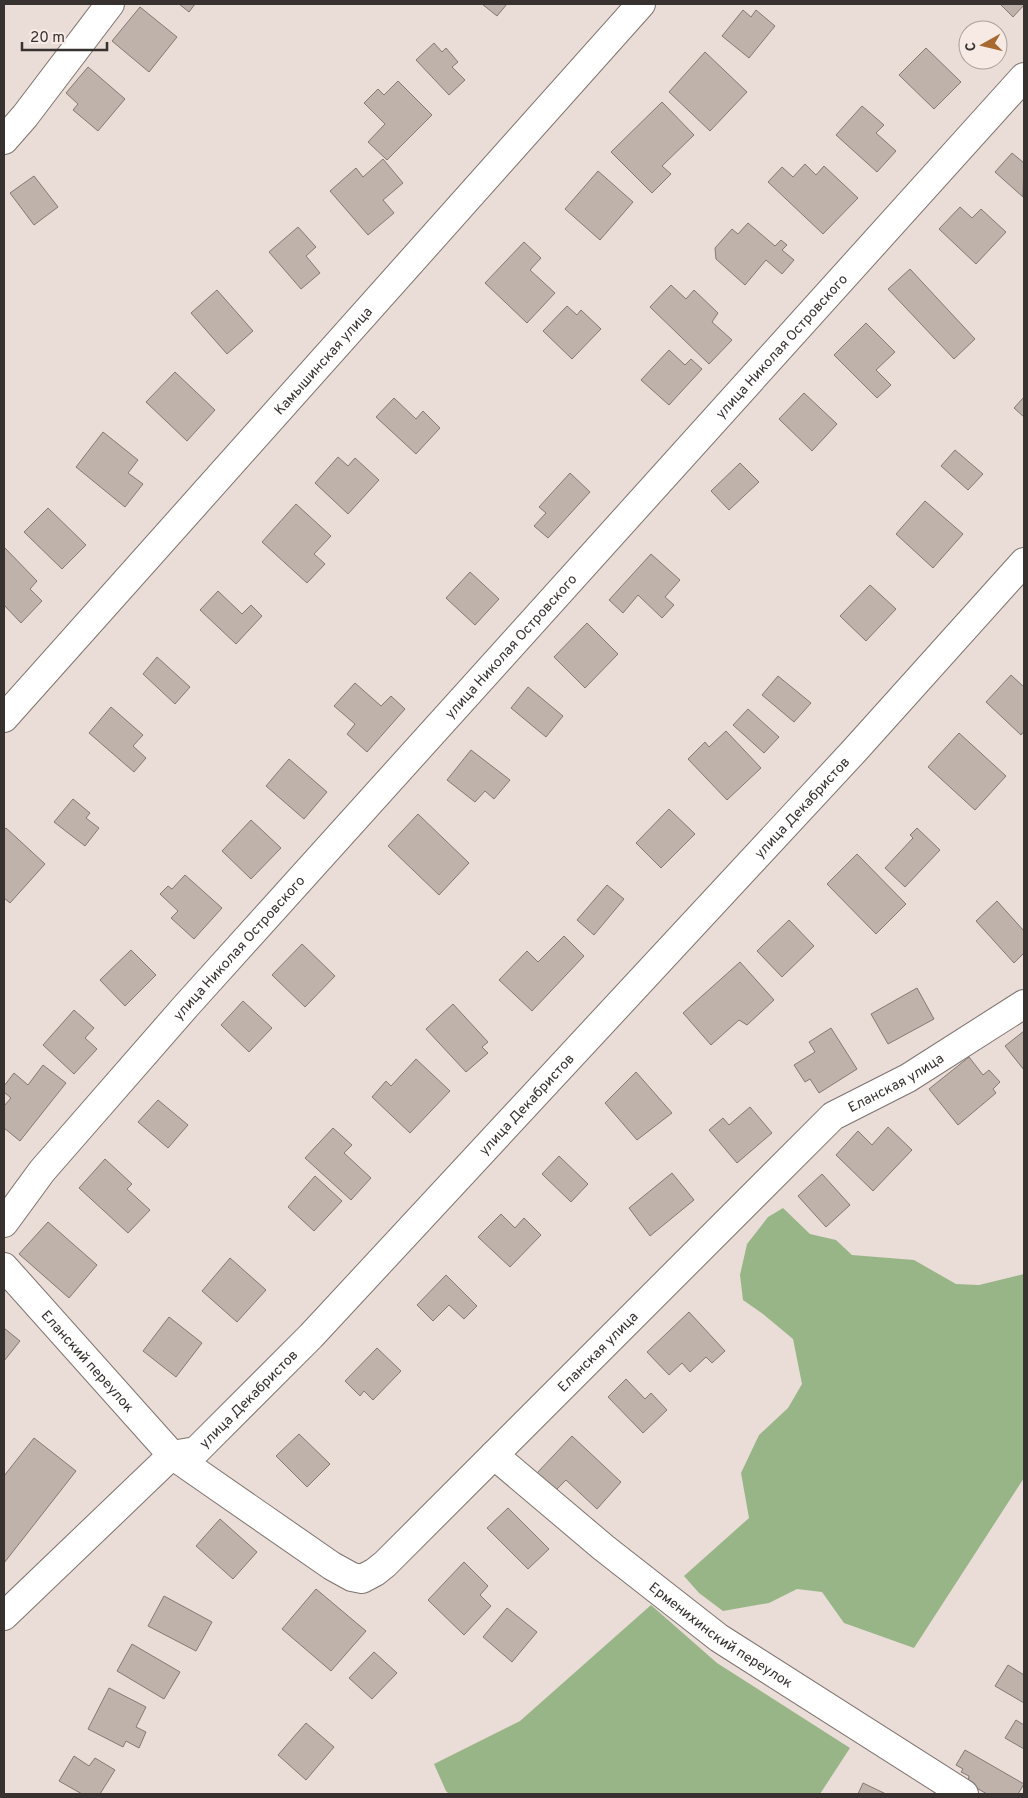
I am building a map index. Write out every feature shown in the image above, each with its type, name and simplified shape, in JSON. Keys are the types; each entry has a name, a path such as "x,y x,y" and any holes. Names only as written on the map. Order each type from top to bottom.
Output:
{"street":[{"path":"4,140 25,116 110,4"},
{"name":"Камышинская улица","path":"4,718 641,4"},
{"name":"улица Николая Островского","path":"4,1223 42,1171 186,1006 1024,77"},
{"name":"улица Декабристов","path":"172,1455 196,1451 311,1336 848,757 1024,562"},
{"name":"Еланская улица","path":"172,1455 332,1566 352,1577 362,1579 385,1564 833,1116 908,1078 1024,1004"},
{"name":"Еланский переулок","path":"4,1268 172,1455"},
{"path":"4,1616 172,1455"},
{"name":"Ерменихинский переулок","path":"494,1455 604,1548 719,1638 964,1794"}],"green space":[{"path":"783,1208 810,1234 836,1240 852,1255 914,1260 956,1284 979,1285 1024,1274 1024,1478 914,1648 844,1623 822,1592 797,1589 769,1603 723,1611 699,1593 684,1576 749,1518 741,1473 759,1435 788,1408 802,1384 793,1339 743,1300 740,1275 747,1244 768,1217"},
{"path":"651,1605 717,1663 850,1748 820,1794 449,1794 446,1791 434,1764 520,1721"}],"building":[{"path":"179,4 195,4 189,12"},
{"path":"482,4 507,4 497,16"},
{"path":"1000,4 1024,4 1024,5 1013,17"},
{"path":"140,7 177,37 149,72 112,41"},
{"path":"743,10 751,17 756,10 775,26 749,58 722,36"},
{"path":"434,43 442,52 446,48 458,62 452,67 465,80 449,95 416,60"},
{"path":"926,48 961,82 934,109 899,75"},
{"path":"705,52 747,92 710,131 669,92"},
{"path":"88,67 125,99 98,131 73,110 78,104 66,93"},
{"path":"398,81 432,115 387,160 368,142 385,124 364,103 378,89 384,95"},
{"path":"662,102 694,135 662,166 671,174 652,193 611,152"},
{"path":"862,106 884,125 876,133 896,151 877,172 836,135"},
{"path":"1012,153 1024,163 1023,197 995,172"},
{"path":"383,159 403,183 383,200 394,213 368,235 330,191 356,168 363,177"},
{"path":"805,164 816,175 824,166 858,198 823,234 768,182 782,167 793,177"},
{"path":"598,171 633,202 600,240 565,209"},
{"path":"34,176 58,207 34,225 10,193"},
{"path":"960,207 972,218 981,209 1006,232 976,264 939,229"},
{"path":"748,223 775,246 781,240 787,245 782,250 794,260 782,274 766,260 745,285 716,259 715,248 732,229 738,234"},
{"path":"298,227 316,247 306,256 320,273 301,289 269,252"},
{"path":"524,242 541,258 530,270 555,293 527,323 485,283"},
{"path":"910,269 975,339 954,359 888,289"},
{"path":"671,285 686,299 694,290 718,313 712,322 732,340 709,364 650,307"},
{"path":"217,290 253,331 227,354 191,313"},
{"path":"567,306 577,315 581,310 601,329 572,359 543,331"},
{"path":"866,323 895,352 876,370 891,385 877,398 834,355"},
{"path":"669,350 685,365 691,359 702,369 669,405 641,380"},
{"path":"175,372 215,410 187,441 146,402"},
{"path":"804,393 837,424 812,451 779,419"},
{"path":"1024,397 1024,417 1014,408"},
{"path":"394,398 416,419 423,411 440,428 416,454 376,417"},
{"path":"103,432 138,460 128,473 143,484 125,507 76,467"},
{"path":"955,450 983,474 968,490 941,466"},
{"path":"338,457 348,466 355,458 379,480 348,514 315,483"},
{"path":"740,463 759,482 729,510 711,491"},
{"path":"570,473 590,492 548,538 534,526 546,513 539,507"},
{"path":"925,501 963,534 933,568 896,534"},
{"path":"296,504 331,536 314,554 325,564 307,583 262,542"},
{"path":"48,508 86,545 62,569 24,532"},
{"path":"4,547 37,581 30,589 42,601 21,623 4,605"},
{"path":"651,554 680,580 665,597 674,605 662,618 638,595 623,613 609,600"},
{"path":"470,572 499,599 475,625 446,598"},
{"path":"870,585 896,609 866,641 840,616"},
{"path":"218,591 242,614 251,605 262,616 236,644 200,610"},
{"path":"587,623 618,654 585,688 554,657"},
{"path":"157,657 190,687 175,704 143,674"},
{"path":"1011,675 1024,687 1024,731 1021,735 986,702"},
{"path":"778,676 811,703 794,722 762,695"},
{"path":"355,683 381,706 391,696 405,709 367,752 347,734 355,724 334,706"},
{"path":"528,687 563,716 546,737 511,708"},
{"path":"111,707 143,735 133,746 146,758 134,772 89,733"},
{"path":"748,709 779,737 764,753 733,725"},
{"path":"726,731 761,768 727,800 688,759 705,742 709,747"},
{"path":"959,733 1006,776 975,810 928,767"},
{"path":"471,750 510,780 494,799 485,791 475,802 447,780"},
{"path":"289,759 327,792 304,819 266,786"},
{"path":"73,799 90,813 86,818 99,828 85,846 54,822"},
{"path":"669,809 695,834 661,868 636,843"},
{"path":"418,814 469,863 439,895 388,846"},
{"path":"251,820 281,848 251,879 222,851"},
{"path":"6,828 45,864 10,903 4,898 4,830"},
{"path":"917,828 940,850 905,887 885,868 913,838 910,835"},
{"path":"857,854 906,904 876,934 827,884"},
{"path":"185,875 222,908 194,939 171,918 178,911 160,894 168,886 172,889"},
{"path":"607,885 624,899 594,935 577,920"},
{"path":"997,901 1024,931 1024,953 1014,963 976,921"},
{"path":"789,920 814,946 782,977 757,951"},
{"path":"564,936 584,956 532,1011 499,980 527,951 538,962"},
{"path":"302,944 335,976 305,1007 272,975"},
{"path":"131,950 156,975 125,1006 100,980"},
{"path":"740,962 774,1000 747,1025 739,1020 711,1045 683,1013"},
{"path":"917,988 934,1019 888,1044 871,1014"},
{"path":"243,1001 272,1028 249,1052 221,1025"},
{"path":"453,1004 488,1042 482,1047 488,1053 466,1072 426,1029"},
{"path":"74,1010 94,1028 85,1038 97,1049 74,1074 43,1045"},
{"path":"831,1028 857,1069 819,1093 810,1079 805,1082 794,1065 815,1052 809,1042"},
{"path":"1024,1031 1024,1070 1005,1046"},
{"path":"969,1057 983,1075 989,1070 1000,1082 993,1089 996,1093 958,1125 929,1089"},
{"path":"416,1059 450,1091 410,1133 372,1097 386,1081 391,1086"},
{"path":"43,1065 66,1083 20,1141 4,1128 4,1106 11,1098 4,1092 4,1086 14,1073 28,1085"},
{"path":"636,1072 672,1113 637,1140 605,1103"},
{"path":"158,1100 188,1125 168,1148 138,1122"},
{"path":"750,1107 772,1133 737,1163 709,1130 723,1118 729,1125"},
{"path":"888,1127 912,1150 873,1191 836,1155 858,1131 872,1145"},
{"path":"333,1128 352,1145 344,1153 371,1178 351,1200 305,1158"},
{"path":"559,1156 588,1184 571,1202 542,1174"},
{"path":"105,1159 132,1184 127,1189 150,1210 128,1233 79,1188"},
{"path":"672,1173 694,1200 650,1236 629,1208"},
{"path":"822,1174 850,1205 826,1227 798,1196"},
{"path":"315,1176 342,1201 314,1231 288,1207"},
{"path":"501,1214 515,1228 524,1218 541,1235 510,1267 478,1237"},
{"path":"48,1222 97,1265 69,1298 19,1254"},
{"path":"230,1258 266,1290 237,1322 202,1291"},
{"path":"446,1275 477,1306 464,1319 449,1305 433,1321 417,1305"},
{"path":"689,1312 725,1351 712,1363 706,1357 690,1372 682,1363 669,1375 647,1352"},
{"path":"169,1317 202,1343 176,1377 143,1351"},
{"path":"4,1328 20,1341 4,1361"},
{"path":"377,1348 401,1371 373,1400 364,1391 360,1396 345,1381"},
{"path":"626,1379 645,1399 651,1393 667,1410 643,1433 608,1397"},
{"path":"299,1434 330,1464 307,1487 276,1456"},
{"path":"572,1436 621,1482 597,1509 566,1480 556,1490 537,1473"},
{"path":"34,1438 76,1471 4,1563 4,1476"},
{"path":"508,1508 549,1549 528,1569 487,1528"},
{"path":"220,1519 257,1552 233,1579 196,1546"},
{"path":"464,1562 488,1586 480,1595 491,1606 464,1635 428,1600"},
{"path":"316,1589 366,1631 331,1671 282,1629"},
{"path":"164,1596 212,1622 196,1651 148,1626"},
{"path":"507,1608 537,1632 512,1662 483,1637"},
{"path":"132,1644 180,1672 164,1699 117,1671"},
{"path":"374,1652 397,1673 372,1699 349,1678"},
{"path":"1008,1665 1024,1675 1024,1703 995,1686"},
{"path":"109,1688 146,1707 136,1727 146,1732 139,1748 126,1741 123,1747 88,1729"},
{"path":"1016,1720 1024,1725 1024,1749 1005,1738"},
{"path":"306,1723 334,1747 306,1780 278,1755"},
{"path":"965,1750 1024,1784 1018,1794 987,1794 968,1783 969,1776 961,1772 963,1769 956,1765"},
{"path":"74,1756 89,1766 95,1758 115,1770 100,1794 82,1794 59,1781"},
{"path":"863,1783 886,1794 858,1794"}]}
